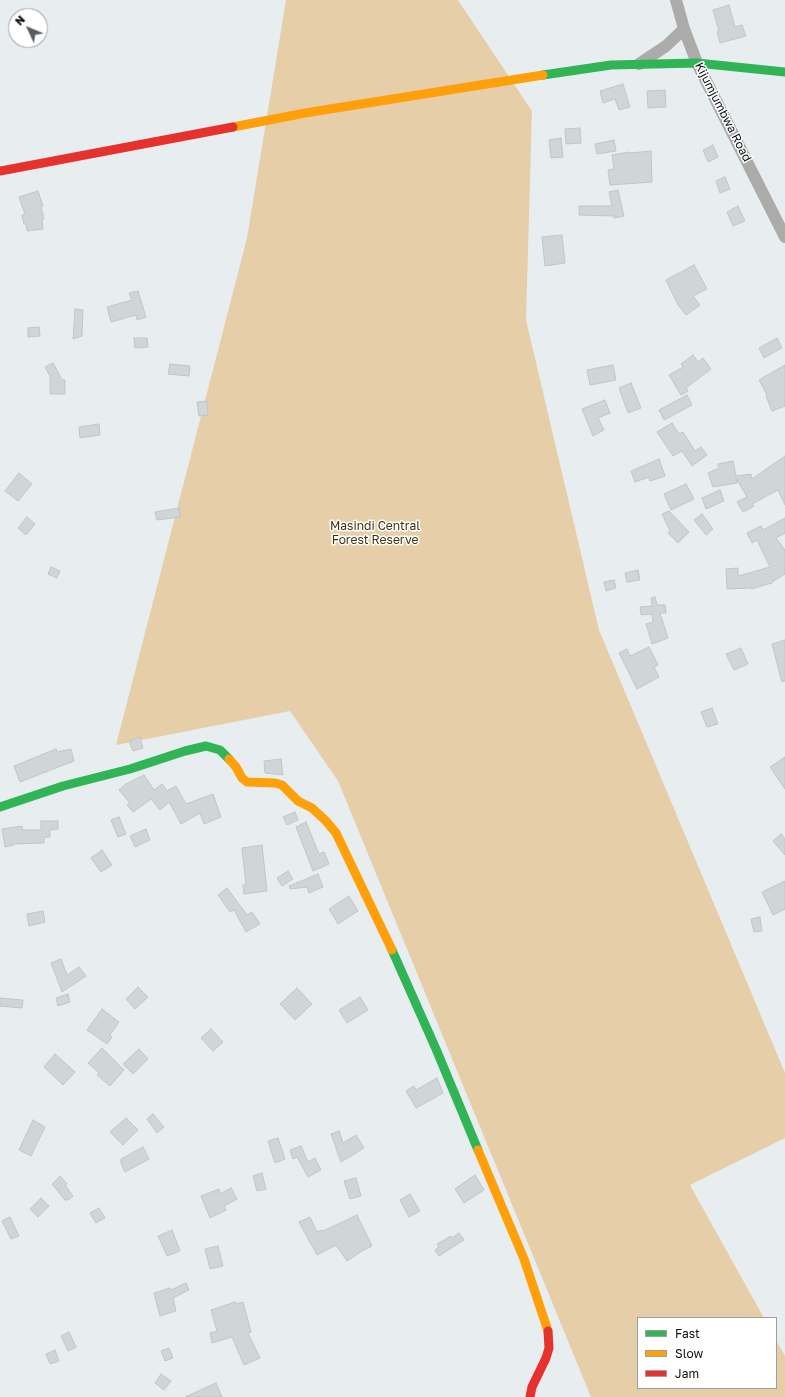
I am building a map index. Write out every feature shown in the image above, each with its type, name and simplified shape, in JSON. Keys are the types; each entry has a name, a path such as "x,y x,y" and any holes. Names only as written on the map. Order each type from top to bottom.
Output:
{"street":[{"name":"Kijumjumbwa Road","path":"676,0 684,29 697,63 785,237"},
{"path":"639,64 666,46 684,29"},
{"path":"0,171 305,113 531,76 611,66 697,63 785,72"},
{"path":"0,807 63,786 130,769 185,751 206,746 220,750 236,767 242,778 247,782 275,783 282,785 298,801 312,808 326,821 336,833 381,926 436,1049 524,1260 549,1333 549,1348 546,1358 532,1387 530,1397"}],"green space":[{"name":"Masindi Central Forest Reserve","path":"286,0 458,0 532,111 526,320 599,630 785,1073 785,1138 690,1185 763,1317 637,1317 637,1389 777,1389 777,1342 785,1356 785,1397 591,1397 338,781 290,711 116,745 247,238"}],"building":[{"path":"729,5 735,27 742,25 746,36 720,43 717,32 719,31 713,10"},
{"path":"623,84 630,107 619,110 615,99 603,103 600,91"},
{"path":"665,90 666,107 648,108 647,91"},
{"path":"580,128 581,143 566,144 565,129"},
{"path":"561,138 563,157 551,158 549,140"},
{"path":"614,140 616,151 597,154 595,144"},
{"path":"713,145 718,157 708,162 703,150"},
{"path":"651,151 652,182 610,185 608,170 614,169 612,155 629,152"},
{"path":"725,177 730,189 720,193 716,181"},
{"path":"618,190 624,216 614,218 614,216 579,215 579,206 612,206 609,192"},
{"path":"38,191 43,206 41,207 44,219 42,220 43,229 27,231 22,215 25,214 19,197"},
{"path":"738,206 745,221 733,226 727,212"},
{"path":"562,235 565,263 545,266 542,237"},
{"path":"694,265 707,289 693,296 700,305 686,315 678,305 666,280"},
{"path":"138,291 146,317 137,320 136,315 111,322 107,307 132,300 129,293"},
{"path":"75,309 83,310 82,336 73,339"},
{"path":"39,327 40,336 28,337 28,328"},
{"path":"134,338 147,338 148,347 135,348"},
{"path":"777,338 782,348 764,358 759,348"},
{"path":"693,355 698,362 703,358 711,369 686,388 688,391 681,395 669,375 683,367 681,364"},
{"path":"53,363 62,380 65,380 65,394 50,394 50,376 45,367"},
{"path":"170,364 190,366 189,376 168,374"},
{"path":"613,365 616,380 590,385 587,370"},
{"path":"785,365 785,406 772,411 766,396 767,395 759,380"},
{"path":"631,383 641,408 628,413 619,388"},
{"path":"687,395 692,405 664,420 659,410"},
{"path":"605,400 610,413 598,418 604,430 593,436 582,409"},
{"path":"207,401 208,415 199,416 197,402"},
{"path":"672,423 679,434 683,432 695,451 701,447 707,455 692,466 682,451 673,456 657,432"},
{"path":"99,424 100,435 80,438 79,427"},
{"path":"785,456 785,505 778,490 752,504 754,506 743,512 737,502 747,497 736,478 737,483 713,487 708,473 719,468 718,464 733,461 736,476 751,474 752,479"},
{"path":"659,459 665,476 650,481 649,477 635,482 631,471"},
{"path":"19,473 32,484 18,501 5,491"},
{"path":"686,484 694,499 671,510 664,494"},
{"path":"720,490 724,501 706,509 702,498"},
{"path":"179,508 180,517 157,520 155,512"},
{"path":"669,511 689,532 678,543 668,533 670,531 662,514"},
{"path":"702,514 713,529 706,535 694,520"},
{"path":"27,517 35,524 26,535 18,528"},
{"path":"785,518 785,533 776,538 785,550 785,574 772,583 751,589 727,589 726,569 738,568 738,576 770,567 757,540 752,543 747,533 761,526 763,530"},
{"path":"51,567 60,571 57,578 48,574"},
{"path":"638,570 640,580 627,582 625,573"},
{"path":"614,580 616,588 606,591 604,582"},
{"path":"655,597 657,605 665,605 666,613 660,613 668,638 652,644 646,624 653,622 652,614 641,615 640,607 652,606 651,598"},
{"path":"785,640 785,681 782,682 772,644"},
{"path":"649,647 658,665 654,667 659,677 637,689 619,653 627,649 630,656"},
{"path":"741,648 748,664 734,670 726,654"},
{"path":"712,708 718,724 707,727 701,712"},
{"path":"140,737 143,748 133,751 129,741"},
{"path":"56,749 57,752 71,749 74,761 20,782 14,766"},
{"path":"785,757 785,789 770,767"},
{"path":"281,759 283,775 265,773 264,761"},
{"path":"144,775 154,790 162,784 167,791 176,786 186,804 213,794 221,817 204,824 200,813 181,824 169,802 160,810 151,799 133,812 127,805 130,803 119,790 126,784"},
{"path":"295,812 298,820 287,825 283,817"},
{"path":"119,817 126,834 118,837 111,820"},
{"path":"41,821 58,821 58,829 50,830 50,837 44,837 44,843 14,844 5,847 2,829 22,826 22,830 41,830"},
{"path":"306,822 319,854 324,852 329,864 313,871 296,827"},
{"path":"146,829 150,840 135,847 130,836"},
{"path":"781,834 785,839 785,855 773,841"},
{"path":"262,845 267,891 244,894 243,885 246,885 242,848"},
{"path":"102,850 112,865 101,872 91,858"},
{"path":"288,871 293,879 282,886 277,878"},
{"path":"318,874 323,887 309,893 307,887 290,889 289,886"},
{"path":"785,881 785,909 773,915 762,892"},
{"path":"227,888 247,915 252,912 260,924 246,932 234,910 230,912 218,895"},
{"path":"349,896 358,911 338,924 329,909"},
{"path":"43,911 45,922 29,926 27,914"},
{"path":"760,917 762,931 754,932 751,919"},
{"path":"61,959 67,975 79,967 86,976 62,992 51,963"},
{"path":"138,987 148,997 135,1009 126,999"},
{"path":"297,988 312,1004 295,1020 280,1004"},
{"path":"68,994 70,1002 58,1006 56,998"},
{"path":"360,997 368,1010 347,1023 339,1010"},
{"path":"0,998 23,1000 22,1008 0,1006"},
{"path":"102,1009 119,1022 110,1035 112,1037 107,1044 87,1030"},
{"path":"211,1029 223,1042 213,1051 201,1038"},
{"path":"102,1048 124,1070 110,1086 97,1075 99,1073 88,1063"},
{"path":"139,1049 148,1059 133,1074 123,1064"},
{"path":"55,1054 75,1072 63,1085 44,1067"},
{"path":"437,1078 443,1093 416,1108 406,1091 414,1086 416,1090"},
{"path":"153,1114 164,1127 157,1133 147,1119"},
{"path":"126,1118 138,1130 123,1145 110,1132"},
{"path":"33,1120 45,1127 31,1156 19,1150"},
{"path":"339,1131 343,1143 356,1135 364,1148 341,1162 331,1134"},
{"path":"278,1138 285,1159 275,1163 268,1141"},
{"path":"301,1146 308,1162 315,1158 321,1170 308,1177 297,1157 293,1159 290,1150"},
{"path":"143,1147 149,1159 125,1172 121,1159"},
{"path":"262,1173 266,1189 257,1191 253,1176"},
{"path":"475,1175 484,1190 464,1203 455,1189"},
{"path":"60,1176 67,1184 65,1185 73,1196 68,1200 65,1200 52,1184"},
{"path":"356,1178 361,1196 350,1199 344,1181"},
{"path":"231,1188 237,1199 224,1206 226,1210 210,1218 201,1196 219,1189 220,1194"},
{"path":"410,1194 420,1211 409,1217 400,1200"},
{"path":"41,1198 49,1206 38,1217 30,1209"},
{"path":"99,1208 105,1218 96,1223 90,1213"},
{"path":"357,1215 372,1246 347,1261 336,1245 317,1255 299,1222 310,1217 317,1232 323,1231"},
{"path":"10,1217 19,1236 11,1239 2,1221"},
{"path":"172,1230 180,1251 167,1256 158,1236"},
{"path":"459,1233 464,1240 439,1256 435,1250 439,1247 437,1244 451,1236 452,1238"},
{"path":"218,1246 223,1266 210,1269 205,1249"},
{"path":"186,1283 189,1290 173,1298 176,1311 160,1316 154,1293 170,1288 171,1290"},
{"path":"235,1302 236,1304 243,1302 251,1332 248,1333 260,1358 244,1365 232,1337 212,1343 210,1333 217,1331 211,1310"},
{"path":"69,1332 76,1347 68,1351 61,1336"},
{"path":"169,1348 173,1358 165,1361 161,1351"},
{"path":"55,1350 59,1361 50,1364 46,1354"},
{"path":"161,1374 171,1381 164,1390 155,1383"},
{"path":"216,1383 222,1397 185,1397"}],"traffic: fast":[{"path":"543,75 611,65 697,63 785,72"},
{"path":"0,807 63,786 130,769 185,751 206,746 220,750 229,759"},
{"path":"392,950 436,1049 478,1150"}],"traffic: slow":[{"path":"233,127 305,113 543,75"},
{"path":"229,759 236,767 242,778 247,782 275,783 282,785 298,801 312,808 326,821 336,833 392,950"},
{"path":"478,1150 524,1259 548,1331"}],"traffic: jam":[{"path":"0,171 233,127"},
{"path":"530,1397 532,1387 546,1358 549,1348 548,1331"}]}
